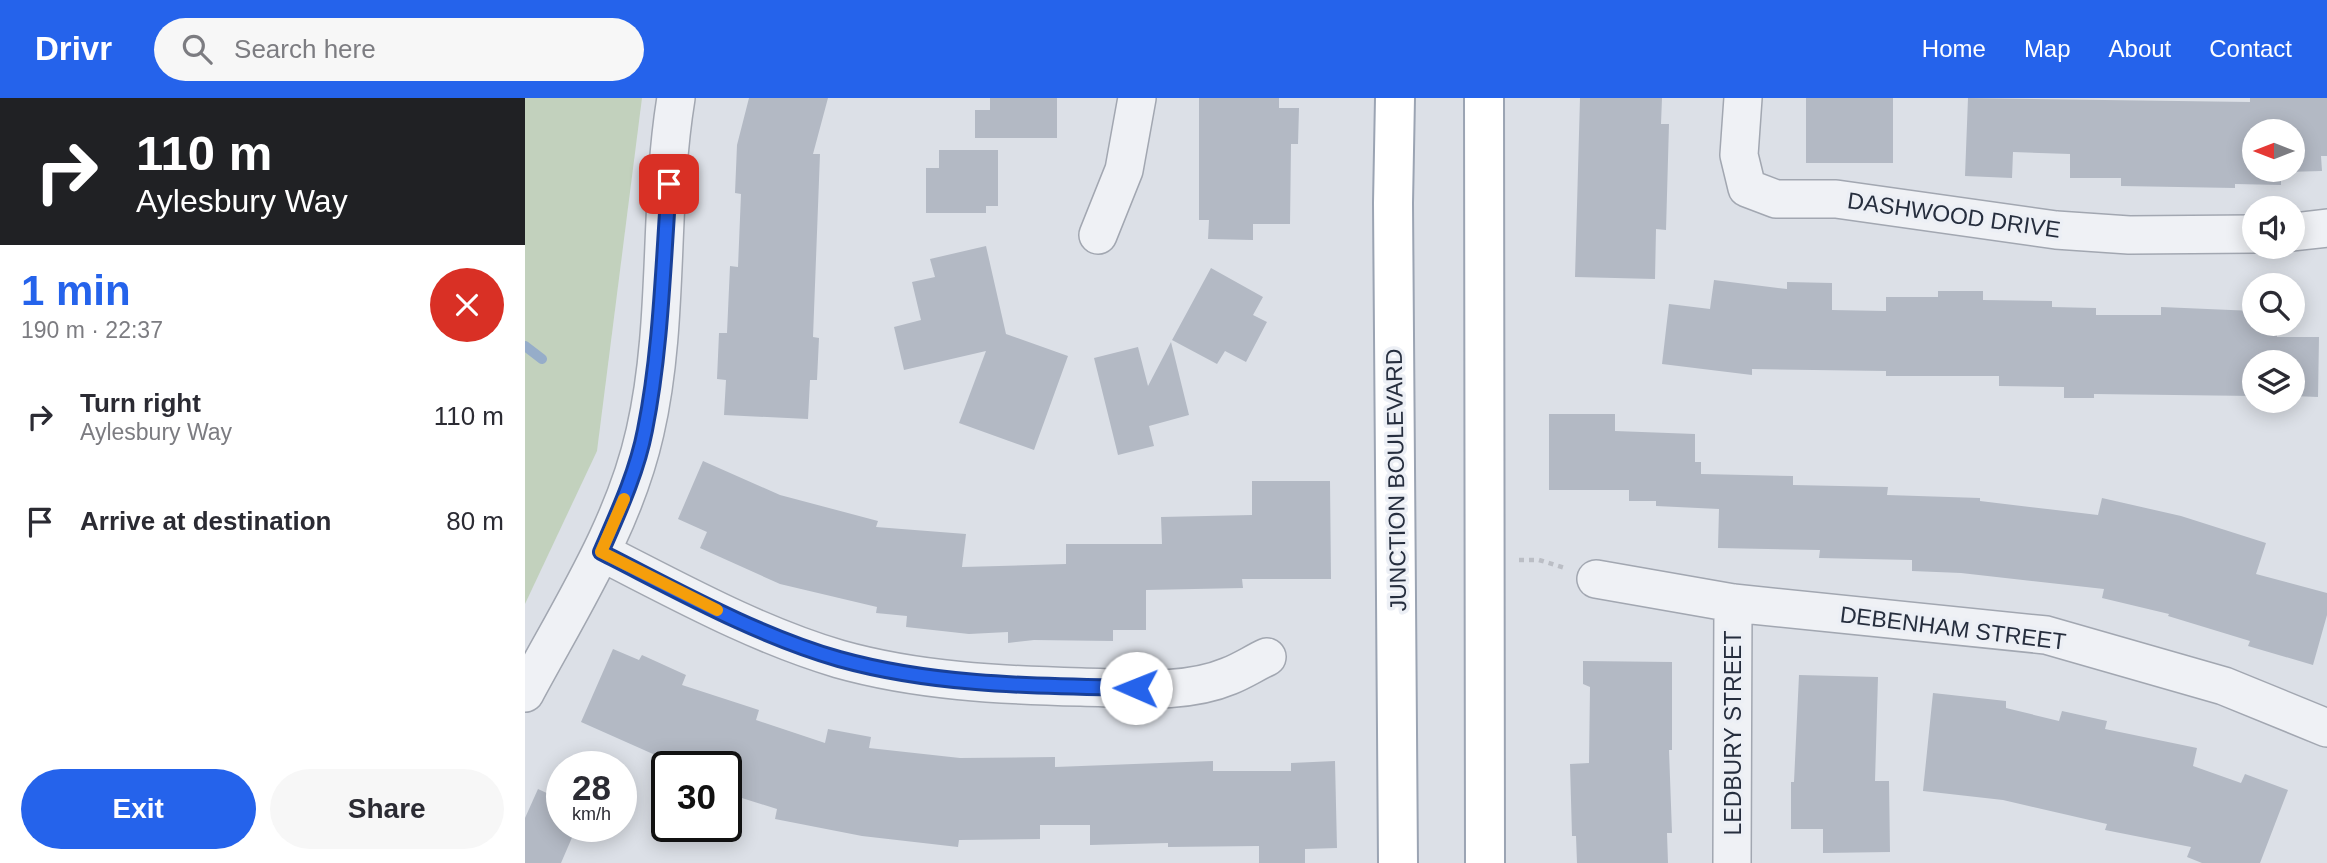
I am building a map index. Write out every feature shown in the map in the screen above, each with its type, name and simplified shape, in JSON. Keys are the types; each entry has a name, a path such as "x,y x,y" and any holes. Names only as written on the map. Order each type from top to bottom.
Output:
{"main road":[{"name":"JUNCTION BOULEVARD","path":"1395,98 1393,217 1398,863"},
{"path":"1484,98 1485,863"}],"street":[{"path":"525,693 601,552 622,503 645,432 656,355 677,98"},
{"path":"1098,236 1124,170 1137,98"},
{"name":"DASHWOOD DRIVE","path":"1743,98 1739,155 1747,188 1776,199 1836,199 2056,230 2129,236 2242,234"},
{"path":"2305,231 2327,228"},
{"path":"601,552 731,617 785,640 839,659 900,672 1010,685 1161,688 1196,685 1228,677 1267,657"},
{"name":"DEBENHAM STREET","path":"1596,579 1733,603 2046,635 2224,686 2327,728"},
{"name":"LEDBURY STREET","path":"1732,863 1733,603"}],"path":[{"path":"1483,560 1539,559 1596,579"}],"green space":[{"path":"525,98 642,98 597,451 525,604"}],"building":[{"path":"749,98 828,98 813,154 820,154 813,337 819,338 817,380 810,380 808,419 724,415 726,380 717,379 719,333 727,333 730,266 738,267 741,194 735,193 737,145"},
{"path":"990,98 1057,98 1057,138 975,138 975,110 990,110"},
{"path":"1199,98 1279,98 1279,108 1299,108 1298,144 1291,144 1290,224 1253,224 1253,240 1208,239 1209,220 1199,220"},
{"path":"1580,98 1662,98 1661,124 1669,124 1666,230 1656,229 1655,279 1575,277"},
{"path":"1806,98 1893,98 1893,163 1806,163"},
{"path":"1968,98 2250,102 2250,98 2327,98 2327,156 2321,156 2322,171 2305,171 2305,119 2242,119 2242,182 2281,182 2281,185 2235,184 2235,188 2121,186 2121,178 2070,178 2070,154 2013,152 2012,178 1965,176"},
{"path":"939,150 998,150 998,206 986,206 986,213 926,213 926,168 939,168"},
{"path":"986,246 1006,334 1068,356 1034,450 959,423 986,351 904,370 894,327 921,320 912,282 935,277 930,259"},
{"path":"1211,268 1263,297 1253,315 1267,322 1246,362 1225,351 1217,364 1172,340"},
{"path":"1714,280 1787,289 1787,282 1832,283 1832,310 1886,311 1886,297 1938,297 1938,291 1983,291 1983,300 2052,301 2052,307 2096,308 2096,315 2161,315 2161,307 2242,310 2242,336 2319,337 2318,397 2305,396 2305,350 2242,350 2242,396 2094,394 2094,398 2064,398 2064,387 1999,386 1999,376 1886,376 1886,371 1752,369 1752,375 1662,364 1669,304 1710,309"},
{"path":"1171,342 1189,415 1149,426 1154,446 1118,455 1094,358 1138,347 1148,386"},
{"path":"1549,414 1615,414 1615,431 1695,434 1695,462 1701,462 1701,474 1793,476 1793,485 1888,487 1887,495 1980,498 1980,501 2098,515 2102,498 2181,516 2266,543 2256,574 2327,593 2327,615 2313,665 2248,646 2250,641 2168,616 2169,614 2102,598 2104,589 1961,573 1912,571 1912,560 1819,558 1820,550 1718,548 1719,509 1656,506 1656,501 1629,501 1629,490 1549,490"},
{"path":"703,461 780,495 878,521 876,527 966,534 962,567 1066,564 1066,544 1162,544 1161,517 1252,515 1252,481 1330,481 1331,579 1242,579 1243,588 1146,590 1146,630 1113,630 1113,641 1034,640 1008,643 1008,632 969,634 906,627 907,616 876,613 877,607 780,584 700,548 707,532 678,519"},
{"path":"613,649 639,660 642,655 686,675 682,685 759,710 756,720 825,743 828,729 871,737 869,748 960,758 1055,757 1055,767 1213,761 1213,771 1291,771 1291,763 1335,761 1337,848 1305,849 1305,863 1259,863 1259,846 1168,847 1168,843 1090,845 1090,825 1040,825 1040,839 959,840 958,847 862,836 775,819 777,809 742,798 742,751 651,751 651,753 581,722"},
{"path":"1583,661 1672,662 1672,750 1669,750 1672,833 1667,833 1668,863 1577,863 1576,836 1572,836 1570,764 1589,763 1590,687 1583,684"},
{"path":"1799,675 1878,677 1875,781 1889,781 1890,852 1823,853 1823,829 1791,829 1791,782 1794,782"},
{"path":"1933,693 2006,701 2006,708 2059,721 2062,711 2107,721 2105,729 2197,748 2193,766 2241,783 2245,774 2288,790 2260,863 2202,863 2187,857 2191,847 2105,830 2107,824 2003,800 1923,791"},
{"path":"538,789 546,793 546,842 570,842 561,863 525,863 525,818"}],"waterway":[{"path":"525,346 542,359"}],"slow traffic":[{"path":"624,499 601,552 717,610"}],"route":[{"path":"669,184 656,355 645,432 622,503 601,552 731,617 839,659 900,672 969,682 1136,688"}]}
